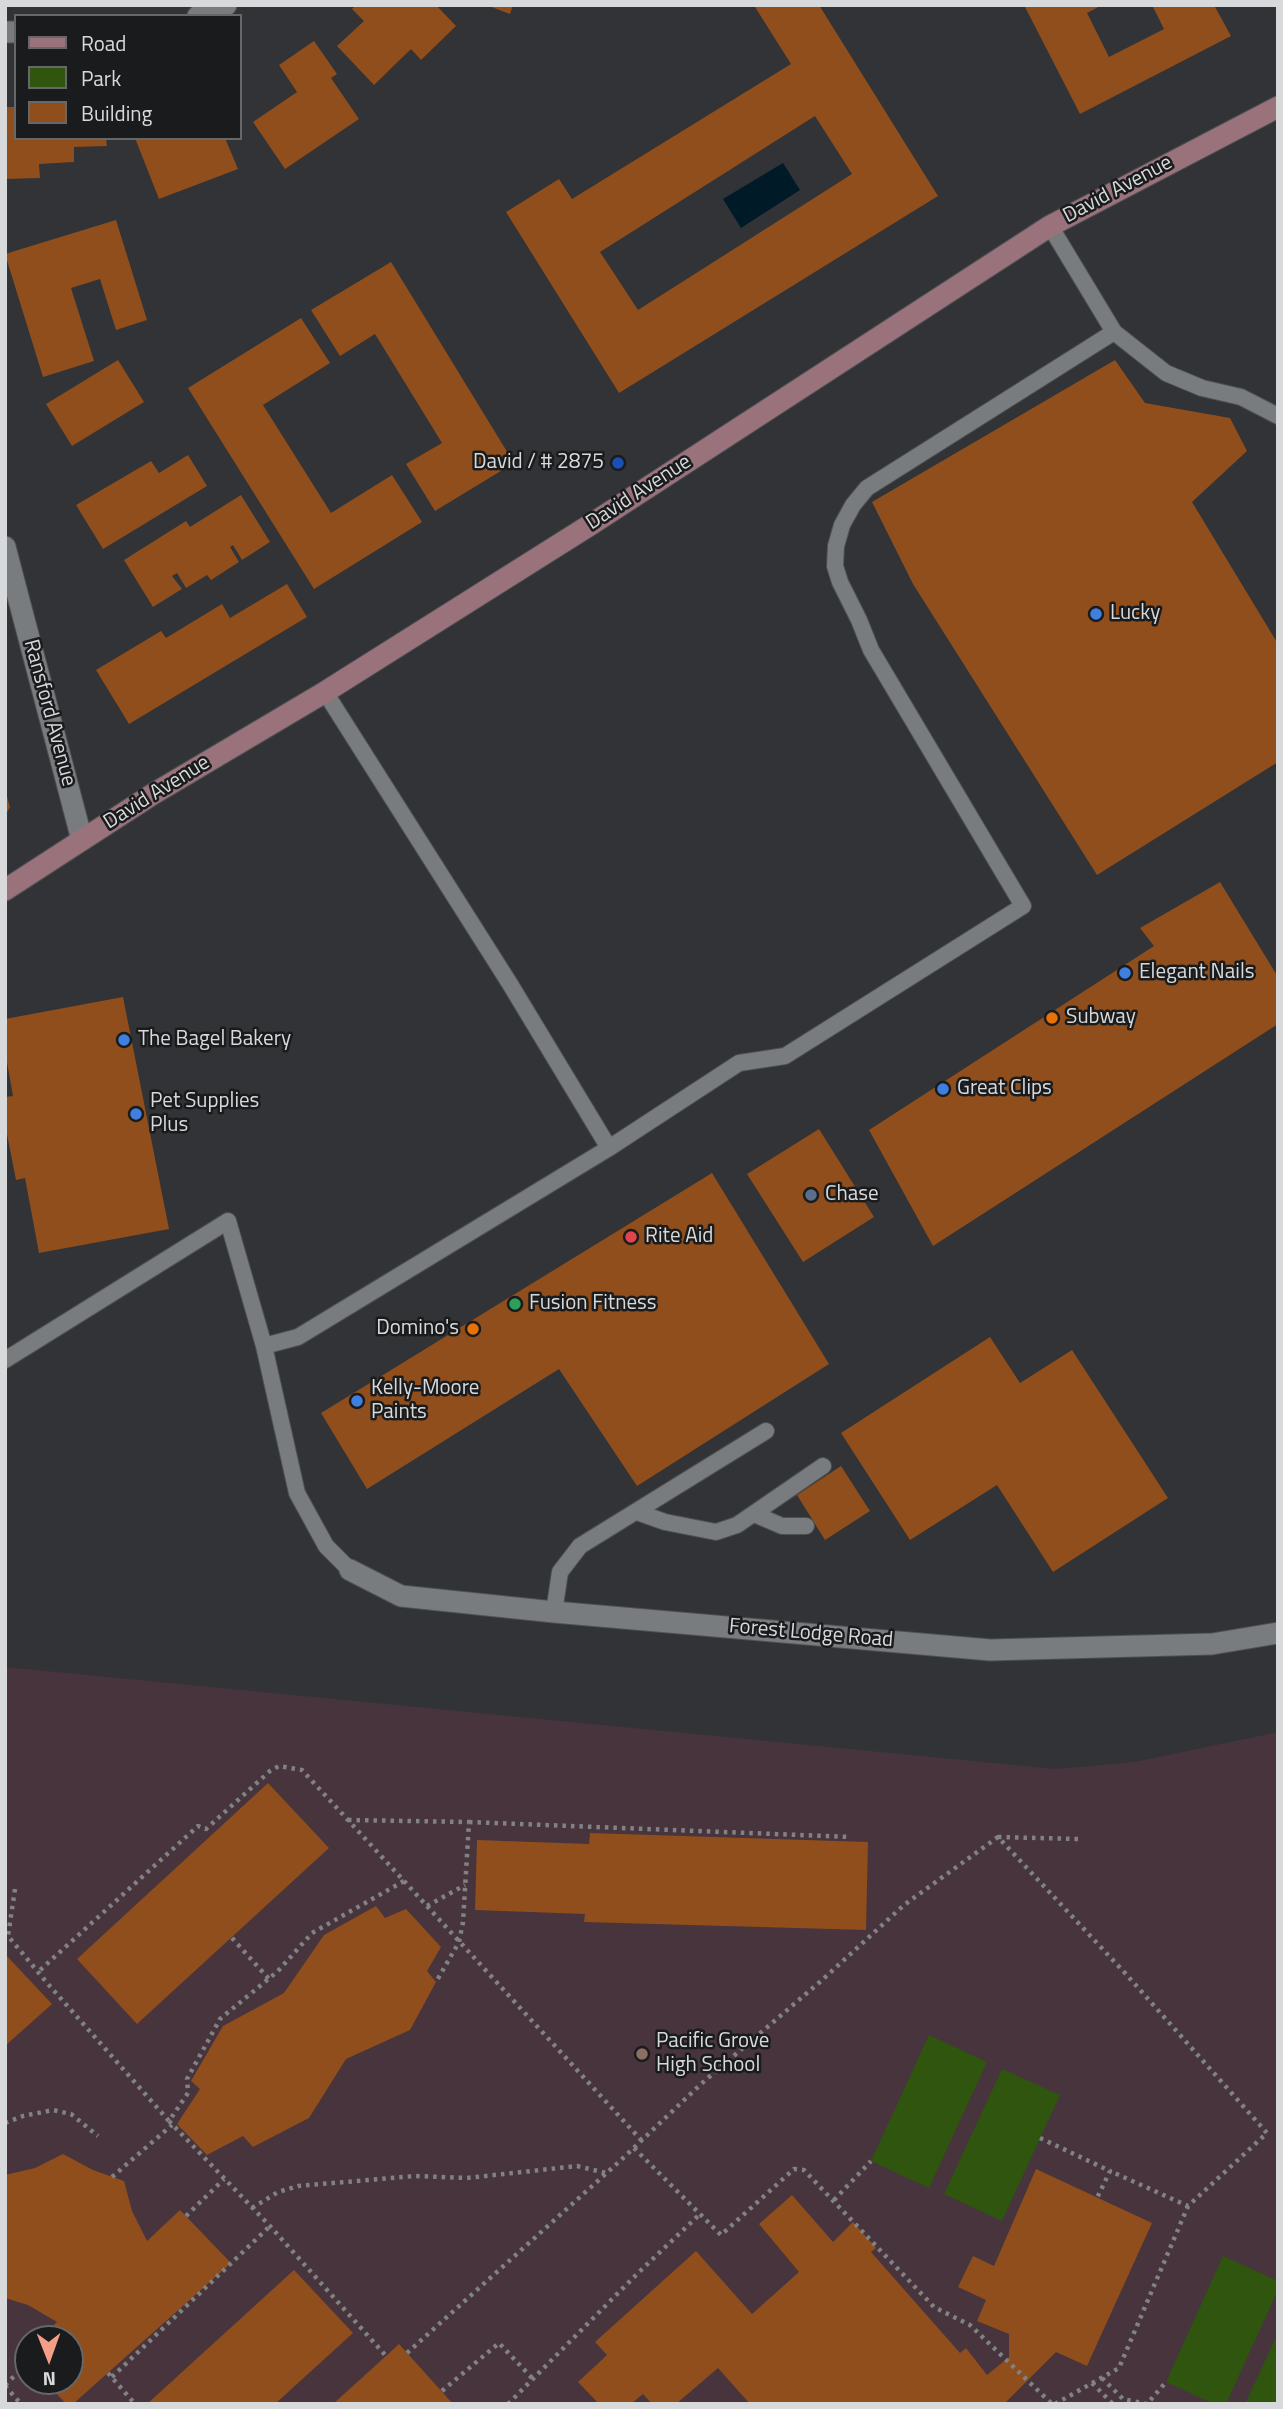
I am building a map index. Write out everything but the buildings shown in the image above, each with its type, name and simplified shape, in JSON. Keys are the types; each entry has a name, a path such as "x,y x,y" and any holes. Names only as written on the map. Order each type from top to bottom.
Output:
{"street":[{"path":"203,14 226,5"},
{"name":"David Avenue","path":"5,890 153,794 325,692 590,525 1050,226 1278,107"},
{"name":"Ransford Avenue","path":"5,547 82,840"},
{"name":"Forest Lodge Road","path":"350,1570 401,1596 990,1650 1212,1644 1278,1633"}],"lane":[{"path":"1050,226 1114,332 1166,373 1202,388 1241,397 1278,416"},
{"path":"264,1346 298,1337 609,1148 739,1063 785,1056 1023,906 871,650 839,582 835,566 836,546 842,525 867,488 1114,332"},
{"path":"325,692 510,984 609,1148"},
{"path":"5,1360 228,1221 264,1346 297,1493 326,1546 350,1570"},
{"path":"554,1612 560,1572 580,1546 766,1431"},
{"path":"637,1512 716,1532 737,1525 823,1466"},
{"path":"754,1514 782,1526 806,1526"}],"path":[{"path":"38,1972 198,1826 206,1829 279,1766 302,1770 642,2141"},
{"path":"348,1820 852,1837"},
{"path":"436,1982 460,1942 469,1822"},
{"path":"407,2353 642,2141 701,2084 821,1981 904,1905 998,1837 1077,1839"},
{"path":"634,2148 721,2235 794,2169 804,2170 934,2307 970,2325 1054,2404 1119,2368 1188,2206 1267,2133 1125,1973 998,1837"},
{"path":"112,2177 171,2123 188,2092 187,2079 220,2019 269,1979 312,1933 404,1881"},
{"path":"427,1906 465,1885"},
{"path":"15,1889 8,1918 8,1936 171,2123 270,2226 386,2356"},
{"path":"232,1938 269,1979"},
{"path":"5,2123 53,2110 71,2114 98,2136"},
{"path":"1040,2138 1188,2206"},
{"path":"834,2200 871,2161"},
{"path":"252,2208 278,2192 298,2186 415,2176 467,2178 577,2166 607,2173"},
{"path":"1097,2198 1110,2171"},
{"path":"186,2216 225,2179"},
{"path":"508,2404 700,2214"},
{"path":"135,2404 110,2375 270,2226"},
{"path":"442,2391 499,2343 533,2379"},
{"path":"1102,2378 1123,2399 1147,2404 1166,2382"},
{"path":"1092,2383 1113,2404"},
{"path":"5,2386 21,2404"}],"shaded area":[{"name":"Pacific Grove High School","path":"5,1667 1056,1769 1134,1762 1278,1732 1278,2404 5,2404"}],"green space":[{"path":"929,2035 987,2062 929,2188 871,2161"},
{"path":"1002,2069 1060,2095 1002,2221 944,2194"},
{"path":"1223,2256 1278,2281 1278,2290 1226,2404 1214,2404 1166,2382"},
{"path":"1278,2333 1278,2404 1245,2404"}],"water":[{"path":"783,163 800,190 741,228 723,199"}],"place":[{"name":"David / # 2875","path":"618,463"},
{"name":"Lucky","path":"1096,614"},
{"name":"Elegant Nails","path":"1125,973"},
{"name":"Subway","path":"1052,1018"},
{"name":"The Bagel Bakery","path":"124,1040"},
{"name":"Great Clips","path":"943,1089"},
{"name":"Pet Supplies Plus","path":"136,1114"},
{"name":"Chase","path":"811,1195"},
{"name":"Rite Aid","path":"631,1237"},
{"name":"Fusion Fitness","path":"515,1304"},
{"name":"Domino's","path":"473,1329"},
{"name":"Kelly-Moore Paints","path":"357,1401"},
{"name":"Pacific Grove High School","path":"642,2054"}]}
